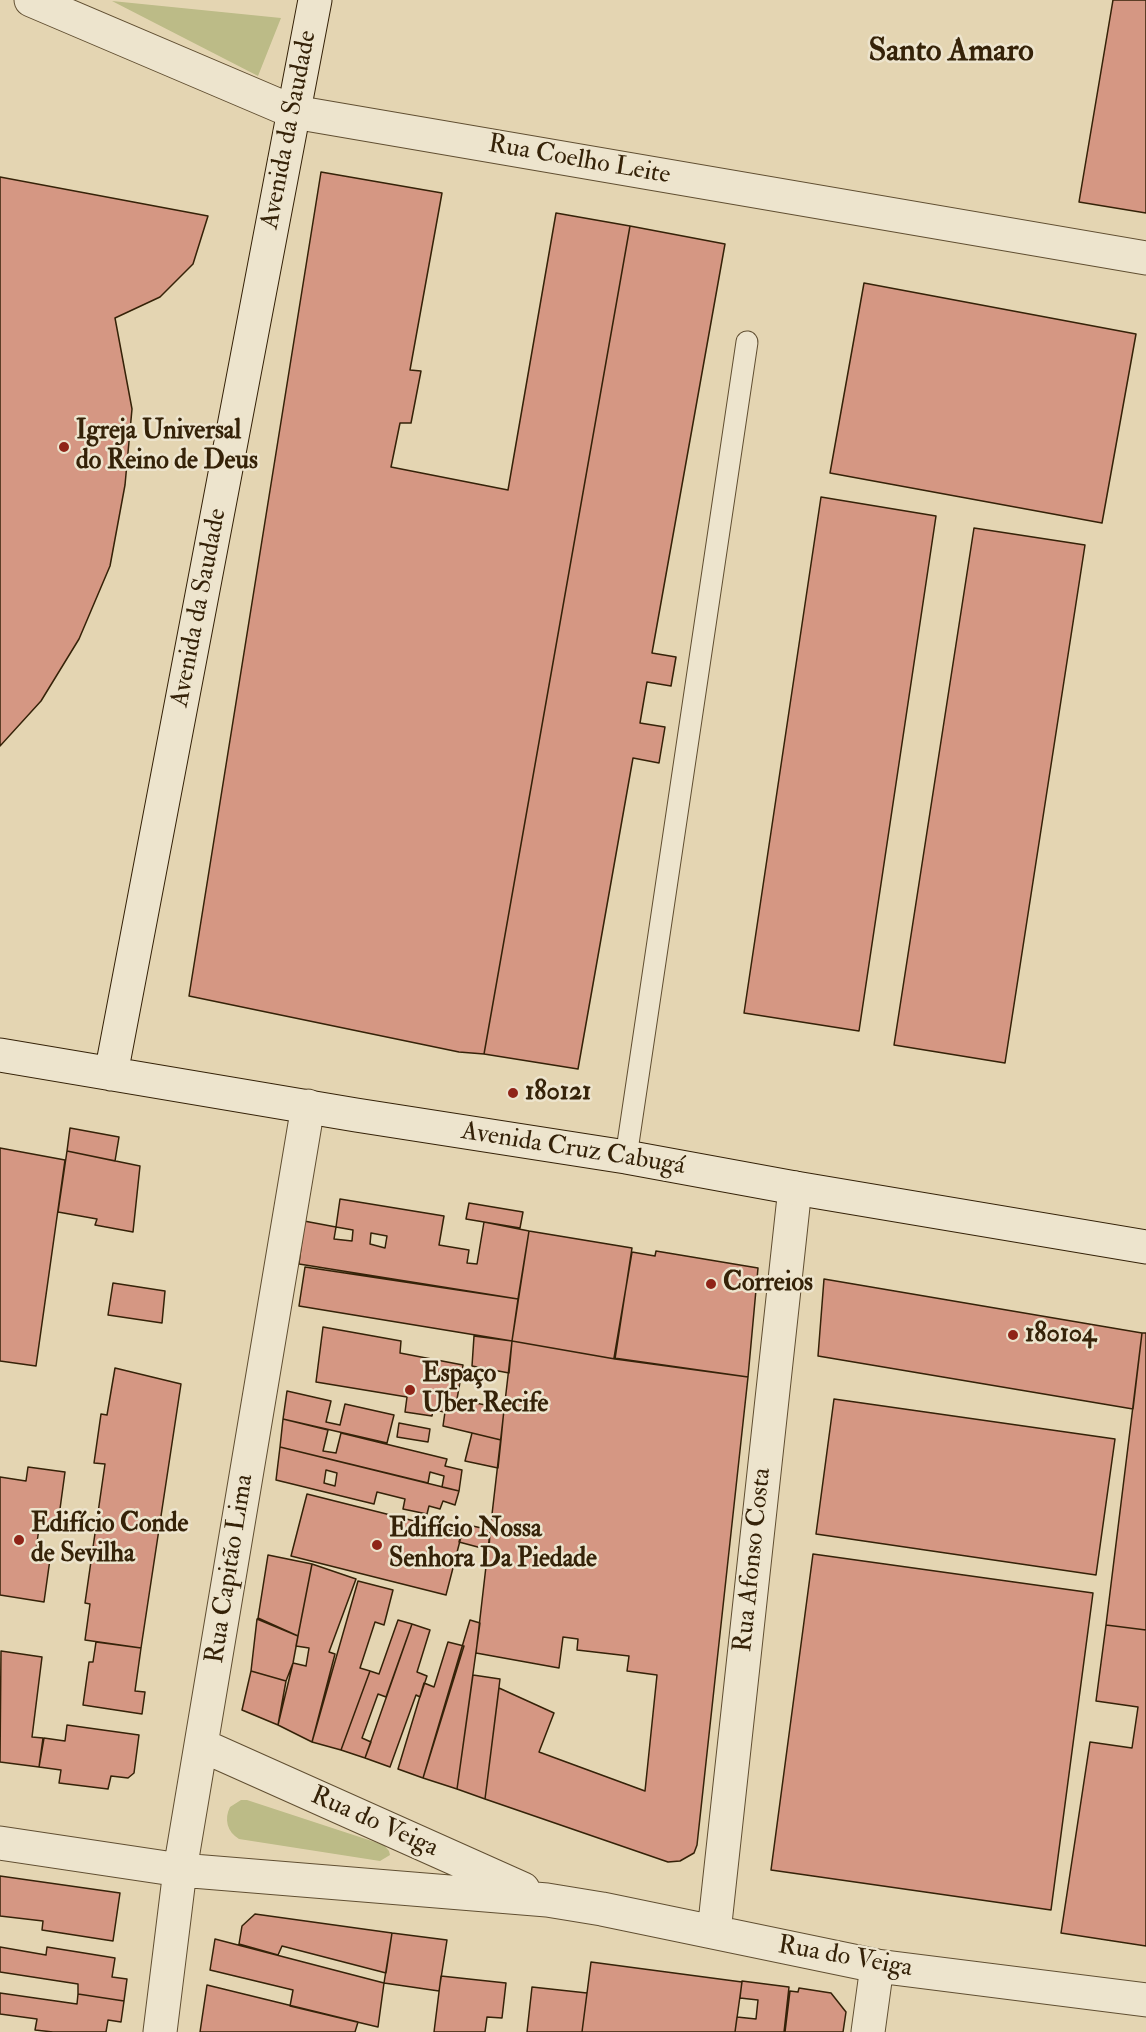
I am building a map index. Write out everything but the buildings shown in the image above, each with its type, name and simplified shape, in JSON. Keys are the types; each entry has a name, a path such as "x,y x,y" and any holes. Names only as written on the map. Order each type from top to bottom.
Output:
{"street":[{"name":"Rua Coelho Leite","path":"31,0 294,112 1146,258"},
{"name":"Avenida da Saudade","path":"111,1074 294,112 313,0"},
{"name":"Avenida Cruz Cabugá","path":"0,1055 626,1157 1146,1247"},
{"name":"Rua Capitão Lima","path":"160,2032 180,1870 308,1107"},
{"name":"Rua Afonso Costa","path":"714,1932 795,1188"},
{"name":"Rua do Veiga","path":"201,1745 547,1900"},
{"name":"Rua do Veiga","path":"0,1843 180,1870 547,1900 602,1909 877,1966 1146,2000"},
{"path":"868,2032 877,1966"}],"lane":[{"path":"626,1157 747,342"}],"shaded area":[{"path":"112,1 281,18 258,76"},
{"path":"241,1800 247,1800 384,1845 390,1855 380,1861 239,1839 229,1829 227,1816 230,1807"}],"place":[{"name":"Igreja Universal do Reino de Deus","path":"64,447"},
{"name":"180121","path":"513,1093"},
{"name":"Correios","path":"711,1284"},
{"name":"180104","path":"1013,1335"},
{"name":"Espaço Uber Recife","path":"410,1390"},
{"name":"Edifício Conde de Sevilha","path":"19,1540"},
{"name":"Edifício Nossa Senhora Da Piedade","path":"377,1545"}],"district":[{"name":"Santo Amaro","path":"951,53"}]}
